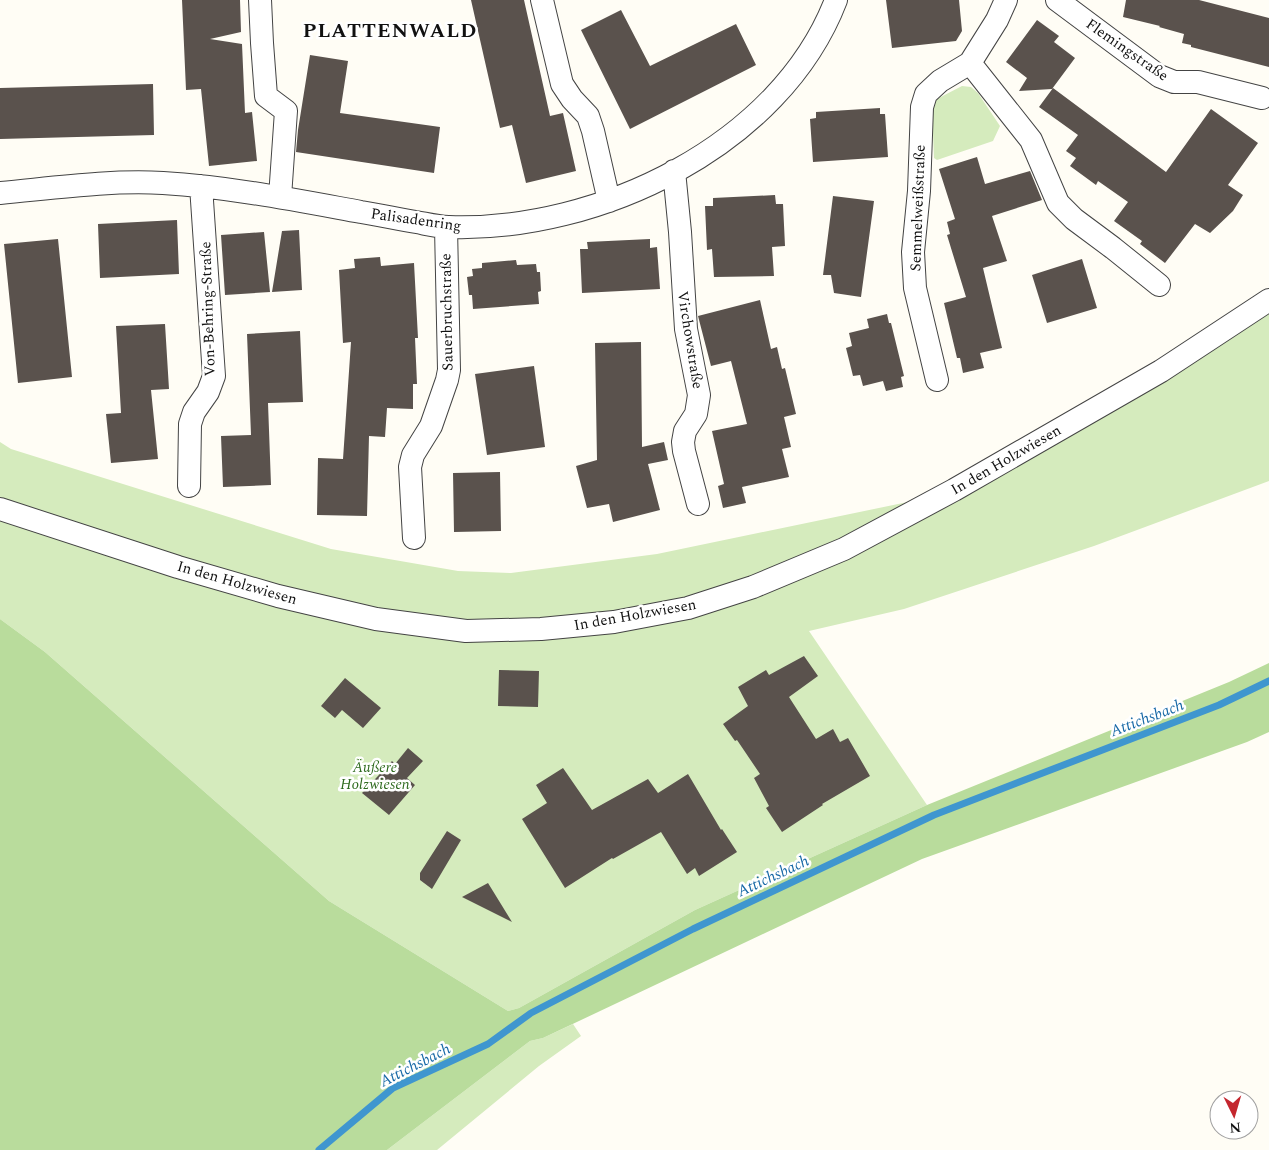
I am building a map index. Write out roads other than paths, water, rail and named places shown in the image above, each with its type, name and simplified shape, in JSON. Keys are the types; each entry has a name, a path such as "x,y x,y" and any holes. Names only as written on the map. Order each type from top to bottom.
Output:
{"street":[{"path":"260,0 266,96 286,111 280,197"},
{"path":"542,0 562,84 572,99 588,116 593,131 608,202"},
{"name":"Palisadenring","path":"0,193 83,184 161,183 201,186 280,197 446,227 487,227 522,223 583,209 608,202 674,171 719,145 757,114 791,77 820,36 836,0"},
{"path":"1006,0 997,20 970,62 1031,140 1058,202 1074,219 1159,285"},
{"name":"Flemingstraße","path":"1057,0 1159,76 1174,82 1198,82 1262,98"},
{"name":"Semmelweißstraße","path":"937,380 915,288 913,252 922,107 926,94 940,81 970,62"},
{"name":"Virchowstraße","path":"674,171 686,328 699,395 696,414 683,442 698,504"},
{"name":"Von-Behring-Straße","path":"189,486 190,424 194,412 208,392 214,376 201,186"},
{"name":"Sauerbruchstraße","path":"414,538 410,467 413,454 431,426 449,370 446,227"},
{"name":"In den Holzwiesen","path":"0,509 278,596 376,619 466,631 541,629 614,622 688,608 744,590 844,549 954,490 1161,371 1269,300"}],"waterway":[{"name":"Attichsbach","path":"319,1150 393,1088 488,1044 531,1013 693,929 934,815 1219,705 1269,681"}],"district":[{"name":"PLATTENWALD","path":"390,31"}],"park label":[{"name":"Äußere Holzwiesen","path":"375,776"}]}
